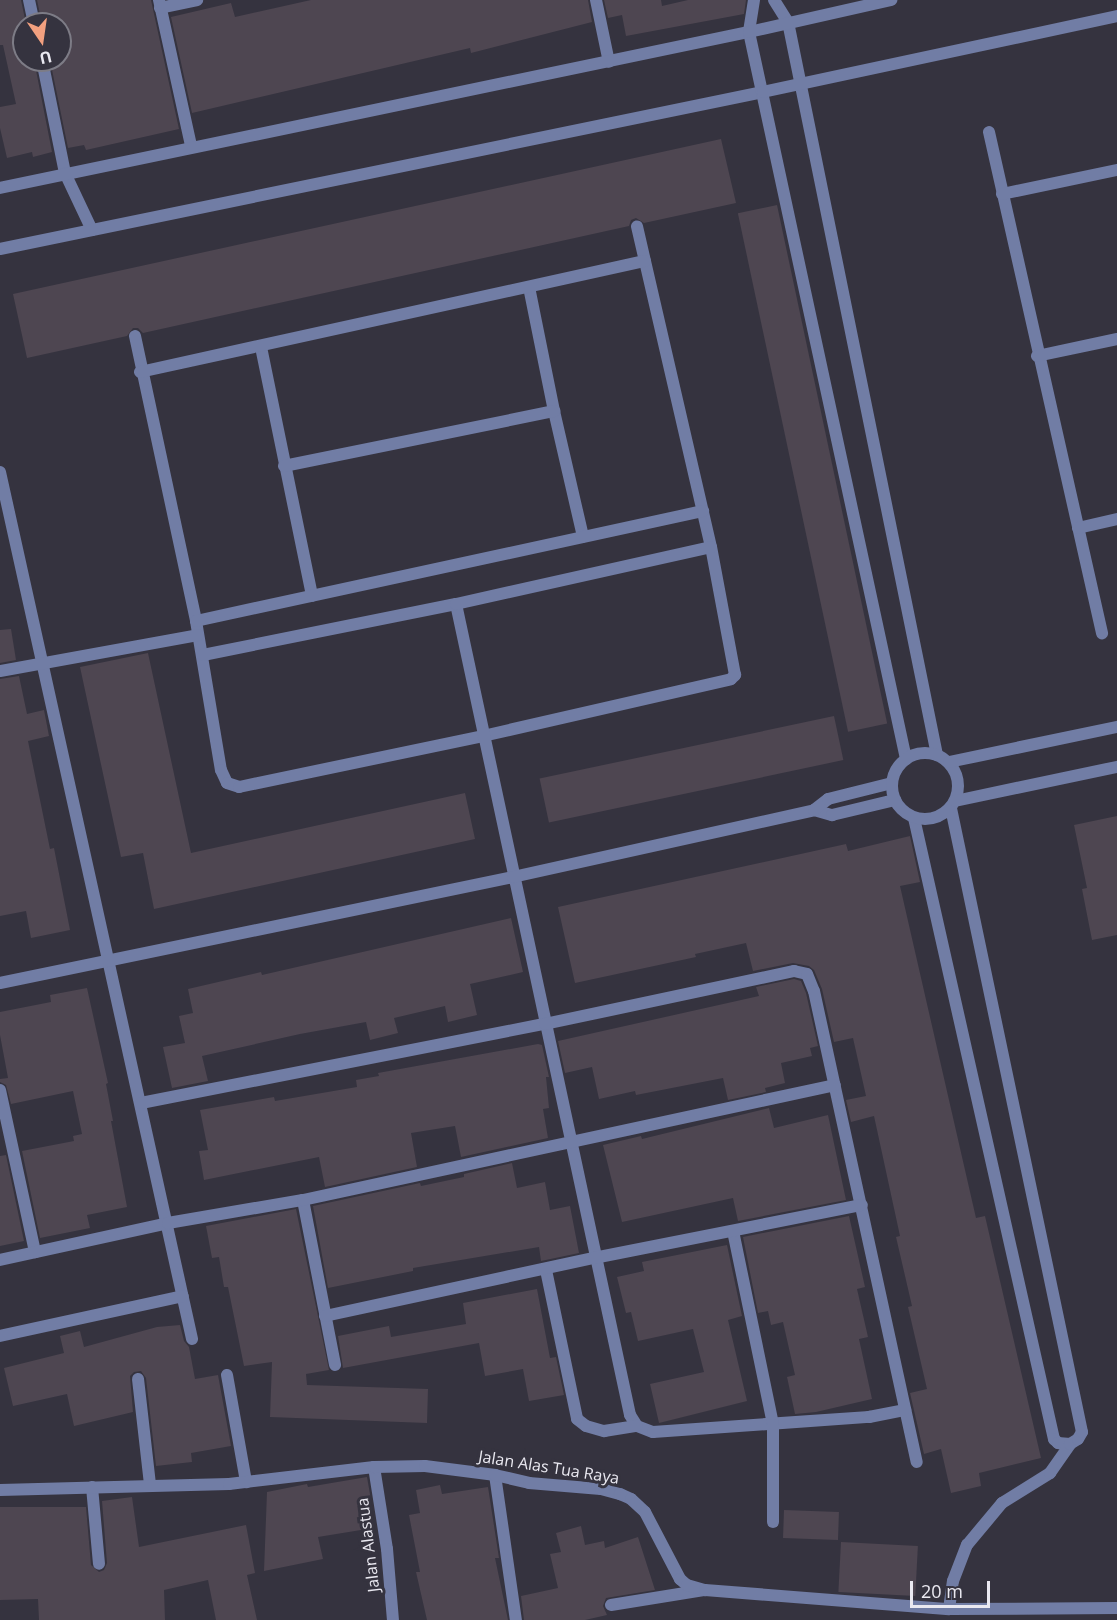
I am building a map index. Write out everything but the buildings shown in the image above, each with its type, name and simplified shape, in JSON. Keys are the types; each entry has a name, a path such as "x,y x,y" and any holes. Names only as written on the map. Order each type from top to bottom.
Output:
{"street":[{"path":"190,146 160,4 197,0"},
{"path":"596,0 609,62"},
{"path":"754,0 749,32 906,759"},
{"path":"774,0 788,22 938,755"},
{"path":"0,188 190,146 609,62 891,0"},
{"path":"0,249 800,85 1117,16"},
{"path":"44,72 65,173 92,230"},
{"path":"989,132 1037,356 1102,633"},
{"path":"1002,194 1117,170"},
{"path":"135,336 203,655 221,770 227,783 232,787 483,736 733,678 735,671 711,547 638,226"},
{"path":"141,372 645,261"},
{"path":"529,287 583,537"},
{"path":"1037,356 1117,339"},
{"path":"261,346 312,596"},
{"path":"284,466 554,411"},
{"path":"0,472 192,1339"},
{"path":"196,621 703,511"},
{"path":"1078,528 1117,519"},
{"path":"203,655 456,604 711,547"},
{"path":"456,604 594,1258 630,1415 637,1426"},
{"path":"0,671 198,635"},
{"path":"949,762 1117,727"},
{"path":"949,1609 953,1581 967,1545 1002,1503 1050,1473 1070,1444 1078,1439 1082,1432 953,804 959,780 949,762 938,755 926,752 906,759 899,765 892,783 895,800 907,814 914,818 934,818 953,804 1117,767"},
{"path":"0,983 513,877 814,810 828,799 892,783"},
{"path":"814,810 832,815 895,800"},
{"path":"914,818 1054,1439 1058,1443 1070,1444"},
{"path":"141,1103 545,1024 794,970 807,974 811,982 862,1204 917,1462"},
{"path":"0,1260 168,1223 303,1200 835,1085"},
{"path":"0,1090 35,1252"},
{"path":"303,1200 335,1365"},
{"path":"325,1317 594,1258 862,1204"},
{"path":"733,1230 773,1425 773,1522"},
{"path":"546,1270 577,1419 586,1426 604,1431 637,1426 653,1432 869,1417 905,1410"},
{"path":"0,1336 183,1296"},
{"path":"227,1375 246,1482"},
{"path":"138,1379 150,1485"},
{"name":"Jalan Alas Tua Raya","path":"0,1490 246,1482 374,1467 425,1466 495,1475 529,1483 601,1489 631,1499 645,1512 680,1579 687,1585 705,1590 949,1609 1054,1614 1117,1608"},
{"name":"Jalan Alastua","path":"374,1467 387,1549 393,1620"},
{"path":"495,1475 516,1620"},
{"path":"92,1487 99,1564"},
{"path":"611,1605 705,1590"}]}
